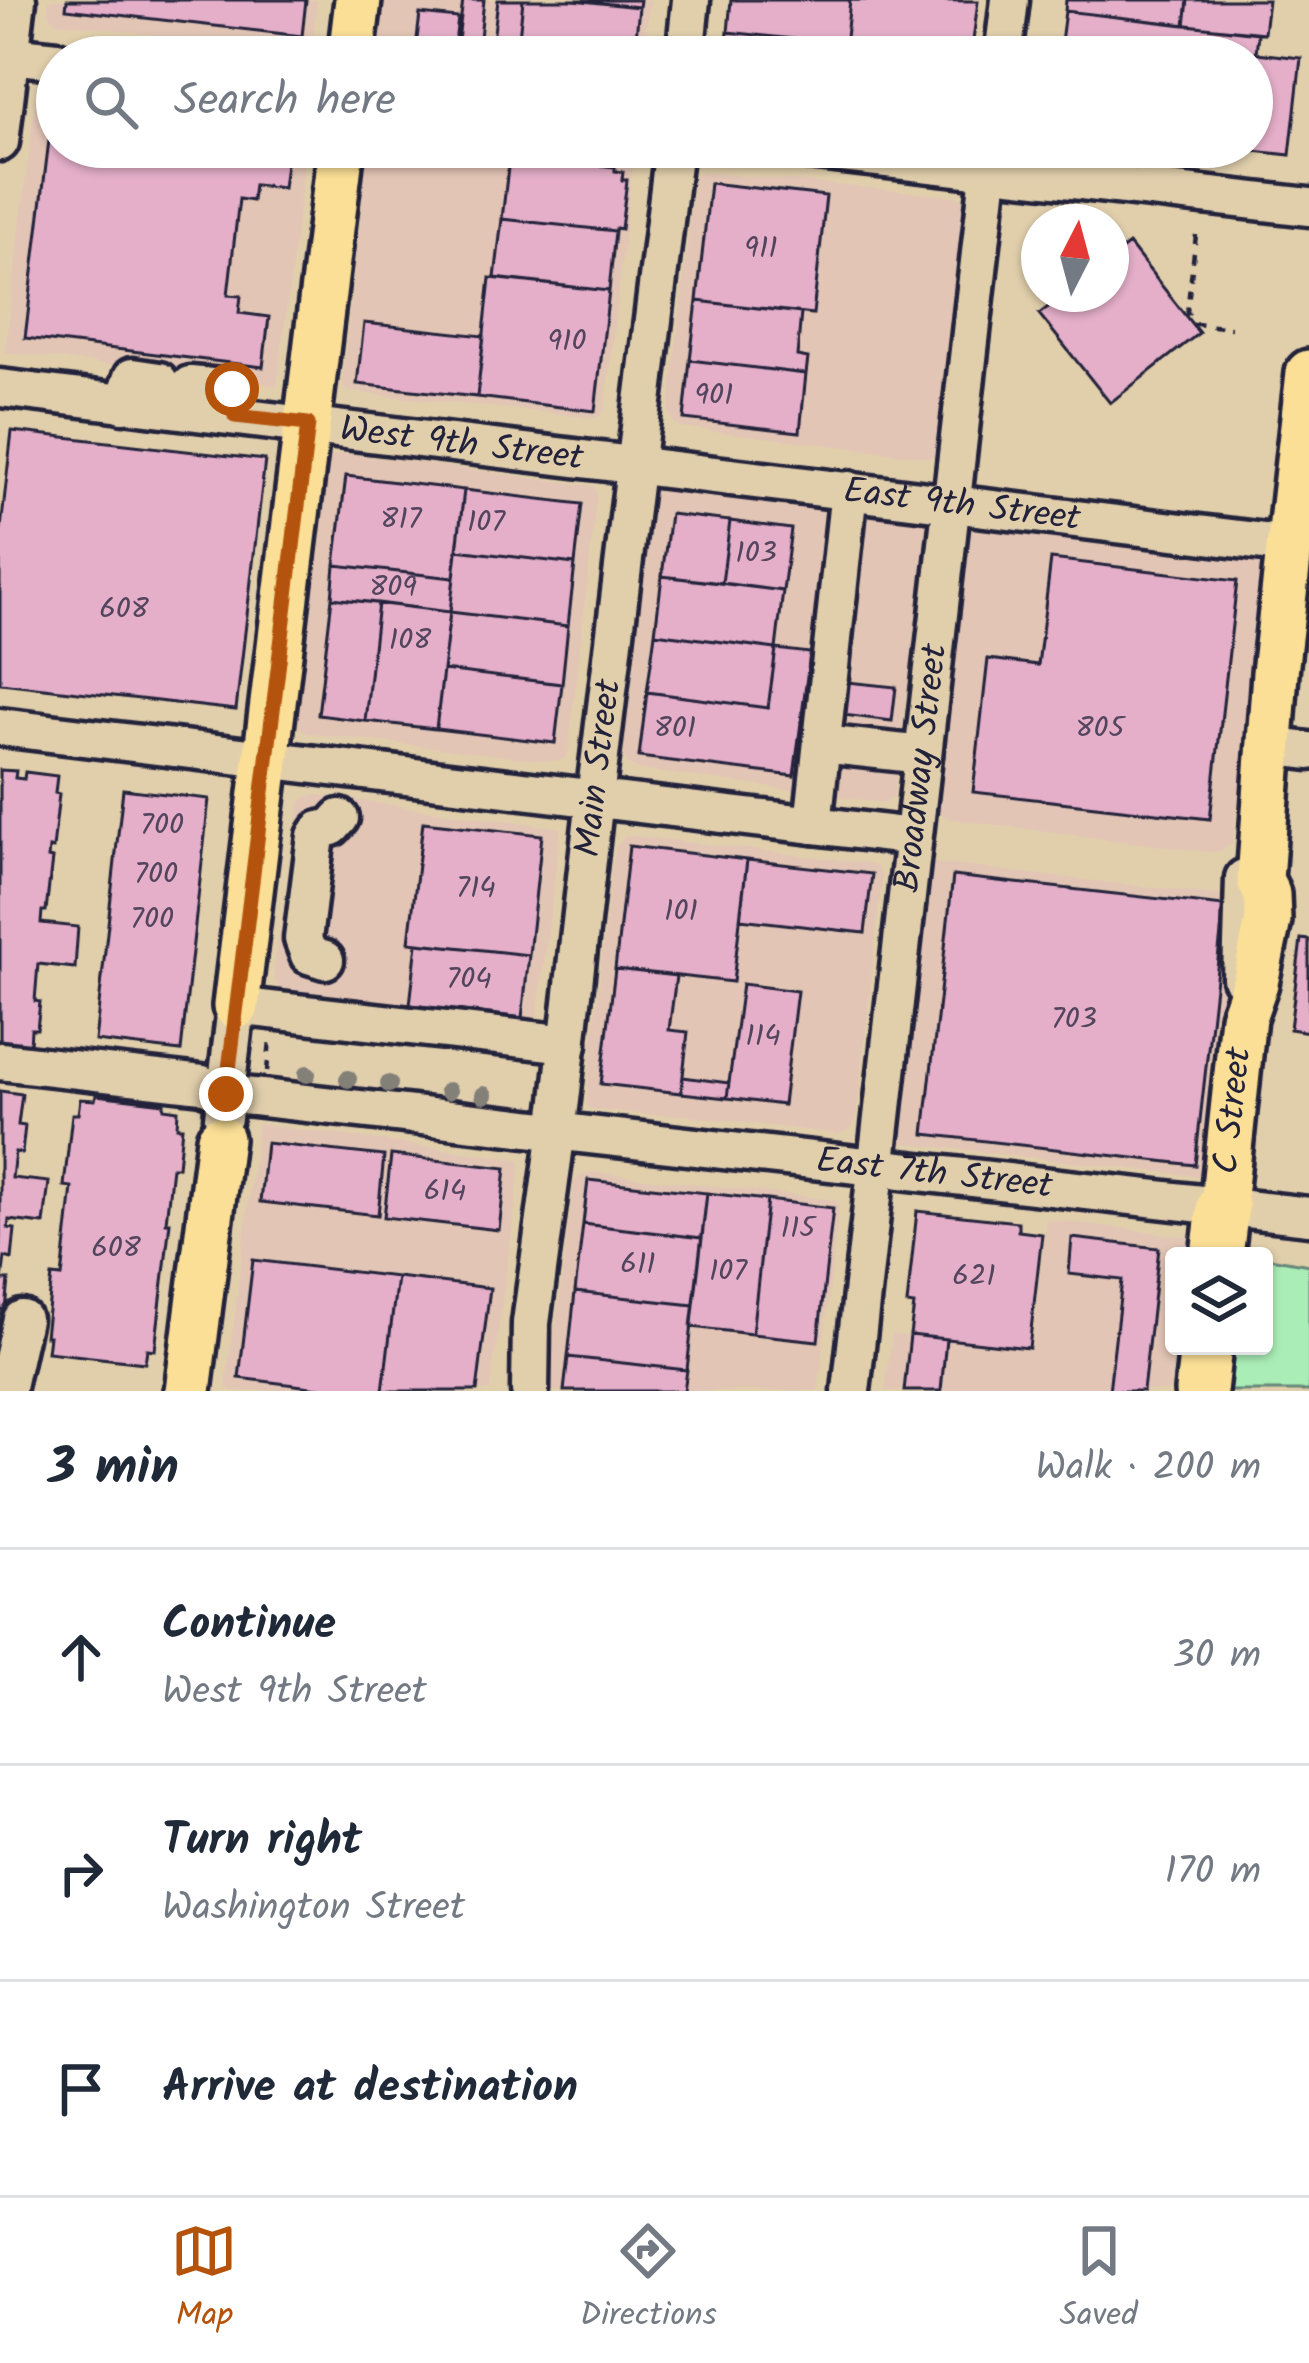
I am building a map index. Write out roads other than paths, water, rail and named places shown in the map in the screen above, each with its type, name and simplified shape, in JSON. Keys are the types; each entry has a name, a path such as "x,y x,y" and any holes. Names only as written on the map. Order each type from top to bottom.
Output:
{"highway":[{"path":"1201,1391 1205,1355"}],"main road":[{"path":"354,36 358,0"},
{"path":"255,1008 268,759 338,168"},
{"name":"C Street","path":"1220,1231 1243,1017 1268,920 1267,894 1252,879 1289,749 1289,544 1309,373"},
{"path":"188,1391 220,1139"}],"street":[{"path":"0,142 5,54 16,0"},
{"path":"687,36 691,0"},
{"path":"1006,36 1010,0"},
{"path":"5,54 36,58"},
{"name":"Main Street","path":"530,1391 531,1324 672,168"},
{"name":"Broadway Street","path":"851,1391 990,168"},
{"path":"1051,168 1309,207"},
{"path":"123,404 132,377 232,389 235,416"},
{"name":"West 9th Street","path":"0,388 637,464"},
{"name":"East 9th Street","path":"637,464 1289,544"},
{"path":"813,825 849,490"},
{"path":"0,728 913,836"},
{"path":"821,744 923,755"},
{"path":"325,960 309,955 303,939 316,836 340,818"},
{"path":"220,1139 226,1094 255,1008 568,1044"},
{"name":"East 7th Street","path":"0,1061 202,1084 226,1094 264,1099 874,1169 1220,1231 1309,1216"},
{"path":"6,1391 22,1319"}]}
